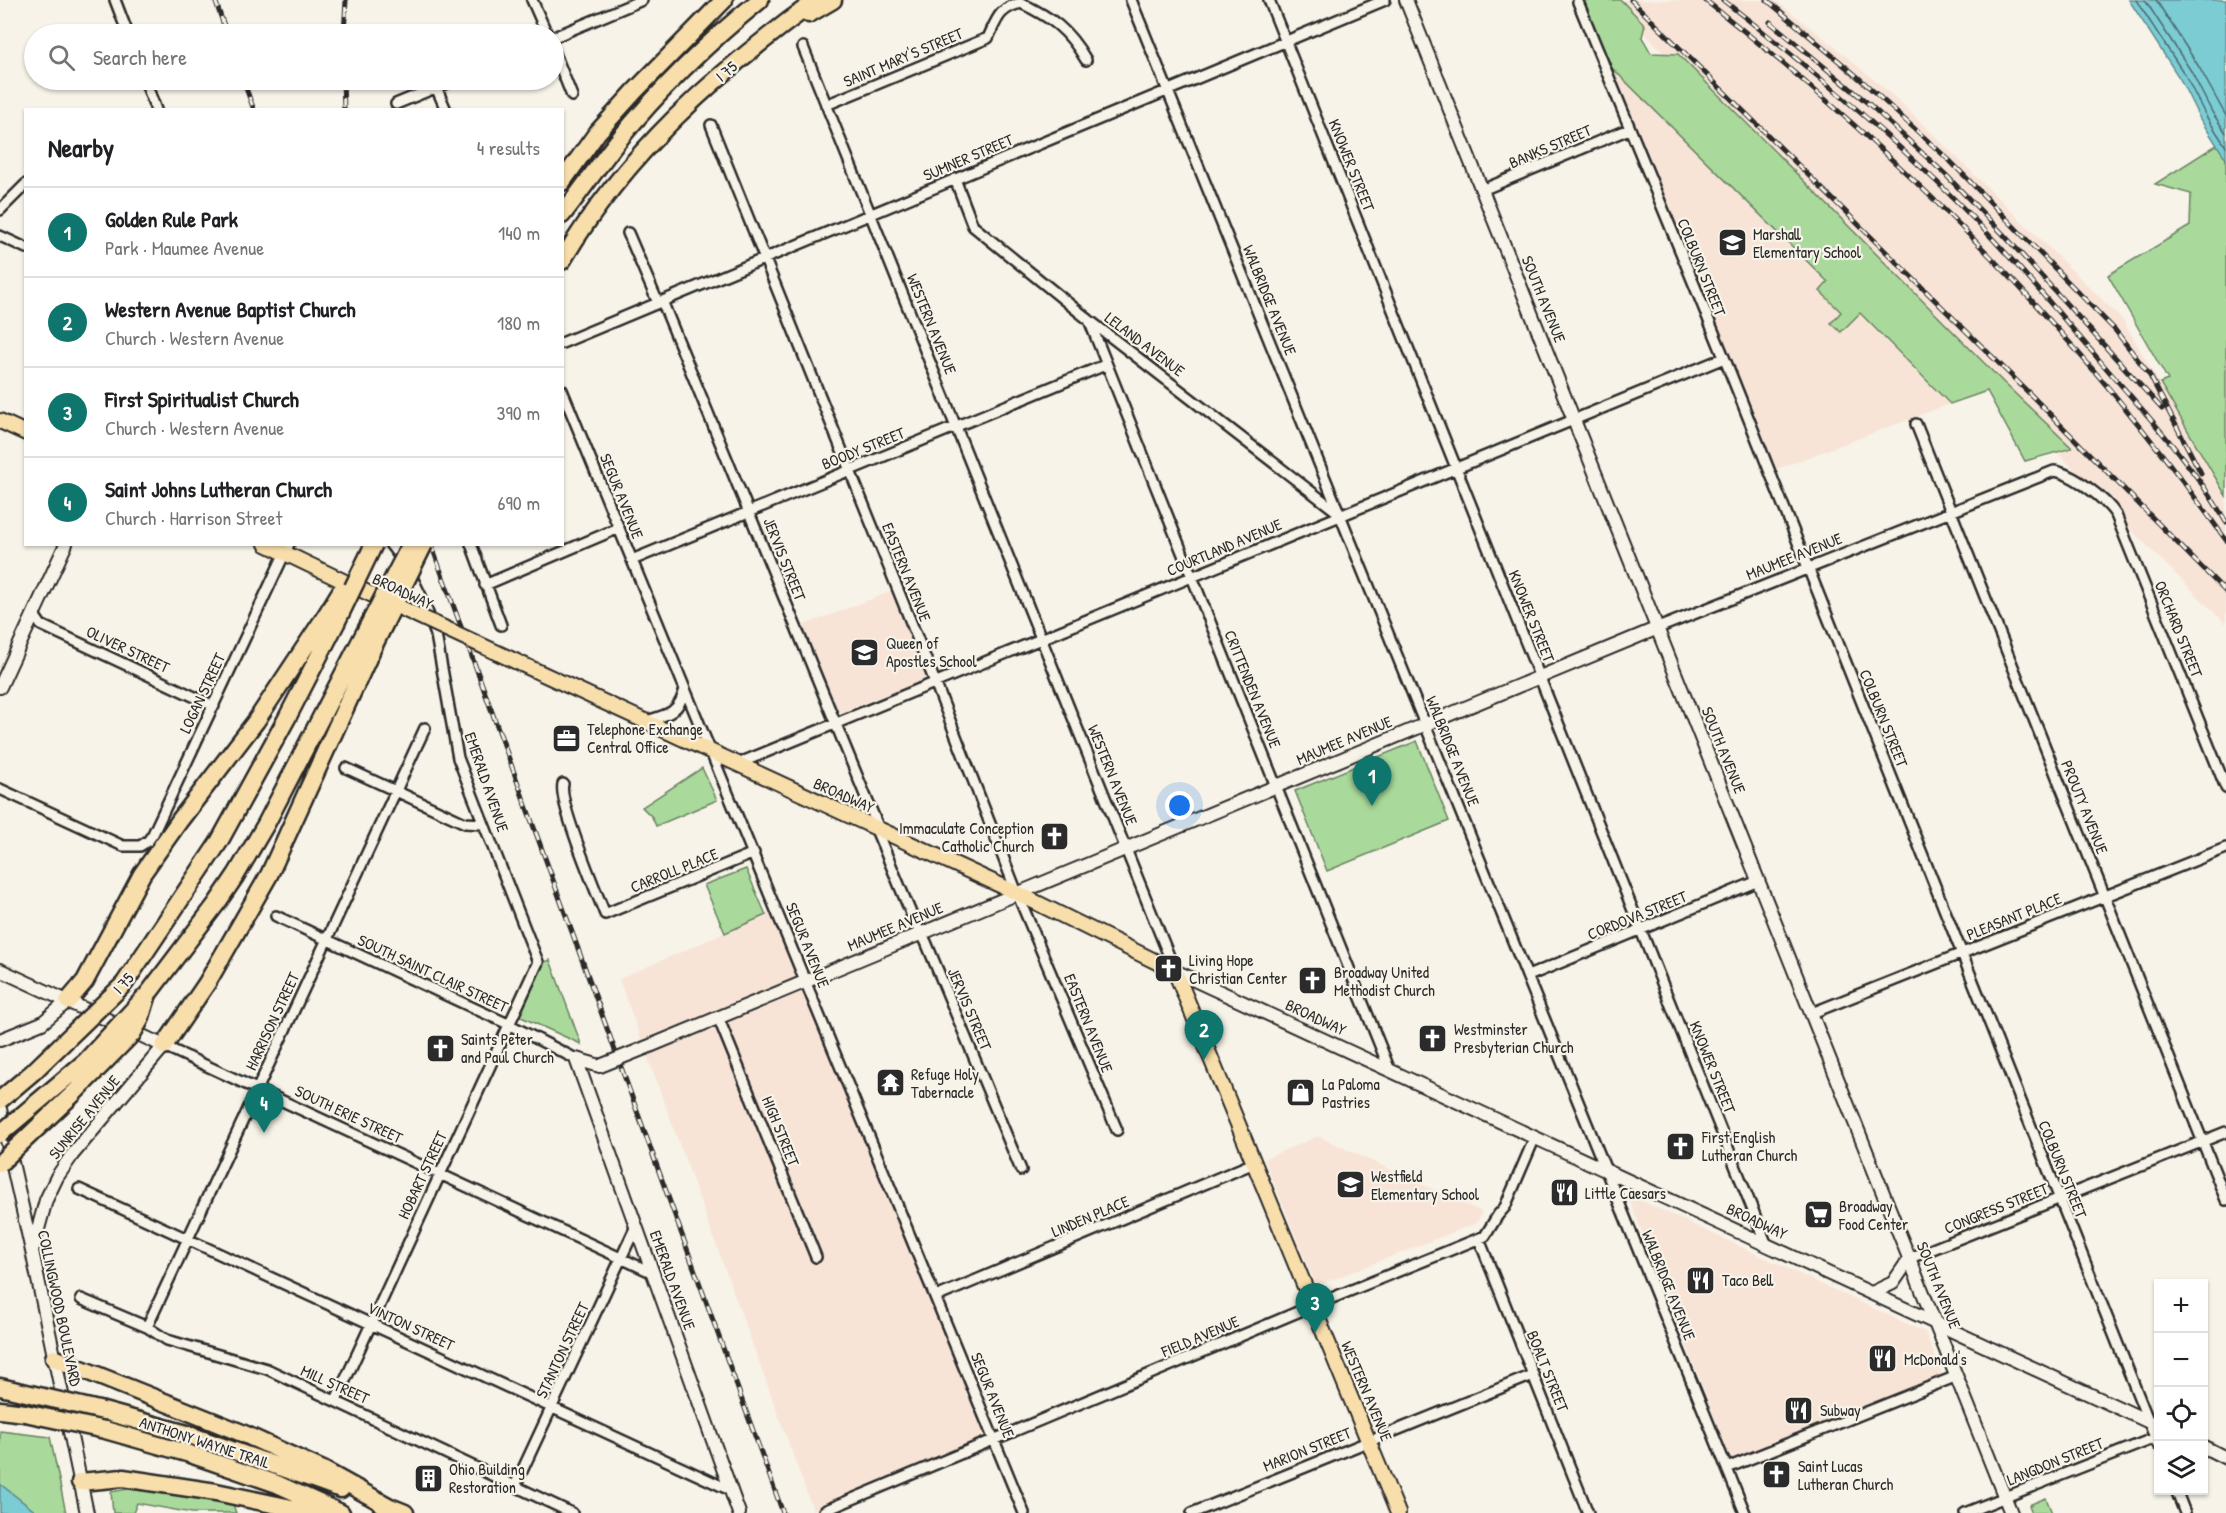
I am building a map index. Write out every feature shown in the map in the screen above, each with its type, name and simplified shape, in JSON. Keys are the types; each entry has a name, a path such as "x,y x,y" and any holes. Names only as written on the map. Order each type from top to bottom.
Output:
{"highway":[{"path":"564,179 597,133 724,0"},
{"name":"I 75","path":"564,212 618,141 645,111 731,23 760,0"},
{"name":"I 75","path":"564,258 603,199 643,151 729,68 817,0"},
{"path":"729,68 833,0"},
{"path":"68,1001 85,981 142,874 331,620 371,546"},
{"name":"I 75","path":"0,1134 86,1061 153,987 236,876 367,643 410,546"},
{"path":"164,1046 207,983 269,875 301,809 367,643 423,546"},
{"name":"I 75","path":"0,1100 40,1066 124,984 219,842 287,718 331,620"},
{"path":"0,1163 132,1034 153,987"},
{"path":"54,1358 242,1432 323,1470 388,1506"},
{"name":"ANTHONY WAYNE TRAIL","path":"0,1387 103,1411 187,1434 405,1513"},
{"name":"ANTHONY WAYNE TRAIL","path":"0,1410 105,1430 190,1454 277,1484 341,1513"},
{"path":"80,1482 123,1478 216,1492 315,1513"}],"main road":[{"path":"0,421 24,432"},
{"name":"BROADWAY","path":"287,549 399,607 1017,893 1176,971"},
{"name":"WESTERN AVENUE","path":"1176,971 1398,1513"}],"street":[{"path":"115,0 124,24"},
{"path":"532,0 543,24"},
{"path":"564,33 642,0"},
{"name":"WALBRIDGE AVENUE","path":"1131,0 1745,1513"},
{"name":"KNOWER STREET","path":"1269,0 1766,1243"},
{"name":"SUMNER STREET","path":"564,342 1385,0"},
{"name":"SOUTH AVENUE","path":"1406,0 2012,1513"},
{"name":"COLBURN STREET","path":"1578,2 1724,358 2059,1199 2154,1431"},
{"name":"SAINT MARY'S STREET","path":"826,105 988,38 1001,12 1009,6 1021,3 1055,21 1075,42 1086,60"},
{"name":"WESTERN AVENUE","path":"803,47 1040,639 1176,971"},
{"path":"564,76 572,96"},
{"path":"149,90 155,108"},
{"path":"396,104 429,90"},
{"path":"437,90 445,108"},
{"name":"EASTERN AVENUE","path":"711,125 935,682 1017,893 1117,1130"},
{"name":"BANKS STREET","path":"1482,190 1629,129"},
{"name":"LELAND AVENUE","path":"955,179 973,226 1089,320 1341,514"},
{"path":"0,210 24,186"},
{"name":"JERVIS STREET","path":"628,233 660,302 749,511 920,933 926,942 1021,1170"},
{"path":"0,236 24,247"},
{"name":"CRITTENDEN AVENUE","path":"1089,320 1105,365 1389,1068"},
{"name":"COURTLAND AVENUE","path":"737,764 1724,358"},
{"name":"BOODY STREET","path":"632,560 1105,365"},
{"name":"SEGUR AVENUE","path":"564,395 1024,1513"},
{"name":"PROUTY AVENUE","path":"1916,424 2226,1200"},
{"name":"MAUMEE AVENUE","path":"576,1059 600,1066 1425,723 1950,510 2054,471 2063,472 2077,480 2112,508 2116,515"},
{"name":"ORCHARD STREET","path":"2116,515 2226,788"},
{"path":"485,585 619,528"},
{"path":"0,687 65,546"},
{"name":"EMERALD AVENUE","path":"392,546 404,562 412,578 436,635 458,758 538,962"},
{"path":"472,546 501,625"},
{"name":"LOGAN STREET","path":"0,789 121,846 136,848 148,841 287,549"},
{"name":"OLIVER STREET","path":"34,615 40,625 214,706"},
{"path":"646,721 671,712 679,706 685,689"},
{"name":"HARRISON STREET","path":"147,1326 425,728"},
{"path":"346,768 465,823 483,824"},
{"name":"CARROLL PLACE","path":"563,784 562,797 605,914 754,853"},
{"name":"PLEASANT PLACE","path":"1812,1013 2226,848"},
{"name":"CORDOVA STREET","path":"1528,976 1758,881"},
{"name":"SOUTH SAINT CLAIR STREET","path":"276,916 508,1024 576,1059"},
{"name":"HOBART STREET","path":"336,1400 538,962"},
{"name":"SOUTH ERIE STREET","path":"0,970 653,1273"},
{"name":"BROADWAY","path":"1176,971 1936,1323 2154,1432"},
{"path":"0,1040 42,1023 68,1001"},
{"name":"HIGH STREET","path":"718,1017 816,1257"},
{"name":"SUNRISE AVENUE","path":"32,1251 46,1200 57,1177 72,1155 164,1046"},
{"name":"EMERALD AVENUE","path":"576,1059 739,1513"},
{"name":"COLLINGWOOD BOULEVARD","path":"0,1109 87,1513"},
{"name":"CONGRESS STREET","path":"1910,1258 2226,1132"},
{"name":"FIELD AVENUE","path":"824,1512 1313,1305 1479,1239 1489,1232 1505,1207 1535,1137"},
{"name":"LINDEN PLACE","path":"936,1297 1254,1162"},
{"name":"VINTON STREET","path":"79,1189 730,1490"},
{"name":"STANTON STREET","path":"515,1486 636,1226"},
{"name":"BOALT STREET","path":"1479,1239 1586,1512"},
{"path":"1872,1293 1893,1283 1910,1258"},
{"name":"MILL STREET","path":"81,1299 147,1326 167,1340 267,1369 572,1513"},
{"name":"MARION STREET","path":"1192,1513 1533,1375"},
{"path":"1727,1468 1957,1376"},
{"name":"LANGDON STREET","path":"1965,1513 2154,1433"},
{"path":"2208,1449 2226,1458"},
{"path":"2178,1495 2185,1513"}],"shaded area":[{"path":"1612,0 1775,0 1898,100 2123,320 2226,499 2226,624 2116,515 2112,508"},
{"name":"Marshall Elementary School","path":"1602,58 1860,313 1950,404 1769,472"},
{"name":"Queen of Apostles School","path":"892,591 927,678 839,714 802,626"},
{"path":"770,913 987,1437 813,1510 619,979"},
{"name":"Westfield Elementary School","path":"1318,1136 1482,1212 1477,1223 1316,1286 1264,1159"},
{"path":"1627,1194 1925,1332 1943,1377 1732,1462"}],"green space":[{"path":"1581,0 1621,0 1645,25 1642,37 1651,53 1678,54 2004,383 2072,448 2025,461 1987,391 1950,404 1860,313 1841,332 1831,323 1841,312 1820,291 1828,282 1605,61"},
{"path":"2218,144 2226,159 2226,496 2160,383 2168,380 2108,275 2190,226 2191,194 2155,184"},
{"path":"1417,741 1449,821 1327,871 1295,791"},
{"path":"702,768 717,800 656,826 652,817 642,807"},
{"path":"746,869 766,915 725,933 704,885"},
{"path":"550,960 581,1044 519,1016 542,963"},
{"path":"0,1431 50,1437 66,1513 37,1513 0,1484"},
{"path":"128,1489 232,1502 236,1513 192,1513 137,1503 133,1513 113,1513 111,1492"},
{"path":"2046,1498 2052,1513 2032,1513 2029,1505"}],"water":[{"path":"2129,0 2226,0 2226,159 2200,119 2180,79"},
{"path":"0,1484 37,1513 0,1513"}],"railway":[{"path":"215,0 223,24"},
{"path":"345,24 346,0"},
{"path":"1631,0 2031,395 2226,592"},
{"path":"1705,0 1850,122 1919,185 1985,251 2049,319 2110,390 2169,463 2226,540"},
{"path":"1723,0 1860,112 1938,183 1980,226 2167,439 2199,480 2226,522"},
{"path":"1767,0 1860,79 1950,161 2115,330 2149,374 2201,473"},
{"path":"1770,22 1869,104 1945,174 2003,234 2162,409"},
{"path":"247,90 253,108"},
{"path":"343,90 344,108"},
{"path":"432,546 783,1513"}],"place":[{"name":"Marshall Elementary School","path":"1732,243"},
{"name":"Queen of Apostles School","path":"865,652"},
{"name":"Telephone Exchange Central Office","path":"566,738"},
{"name":"Golden Rule Park","path":"1372,806"},
{"name":"Immaculate Conception Catholic Church","path":"1055,837"},
{"name":"Living Hope Christian Center","path":"1168,969"},
{"name":"Broadway United Methodist Church","path":"1313,981"},
{"name":"Westminster Presbyterian Church","path":"1433,1038"},
{"name":"Saints Peter and Paul Church","path":"440,1048"},
{"name":"Western Avenue Baptist Church","path":"1204,1060"},
{"name":"Refuge Holy Tabernacle","path":"890,1083"},
{"name":"La Paloma Pastries","path":"1301,1093"},
{"name":"Saint Johns Lutheran Church","path":"264,1133"},
{"name":"First English Lutheran Church","path":"1681,1146"},
{"name":"Westfield Elementary School","path":"1350,1185"},
{"name":"Little Caesars","path":"1564,1193"},
{"name":"Broadway Food Center","path":"1818,1215"},
{"name":"Taco Bell","path":"1701,1280"},
{"name":"First Spiritualist Church","path":"1315,1333"},
{"name":"McDonald's","path":"1883,1359"},
{"name":"Subway","path":"1799,1410"},
{"name":"Saint Lucas Lutheran Church","path":"1777,1475"},
{"name":"Ohio Building Restoration","path":"428,1478"}]}
